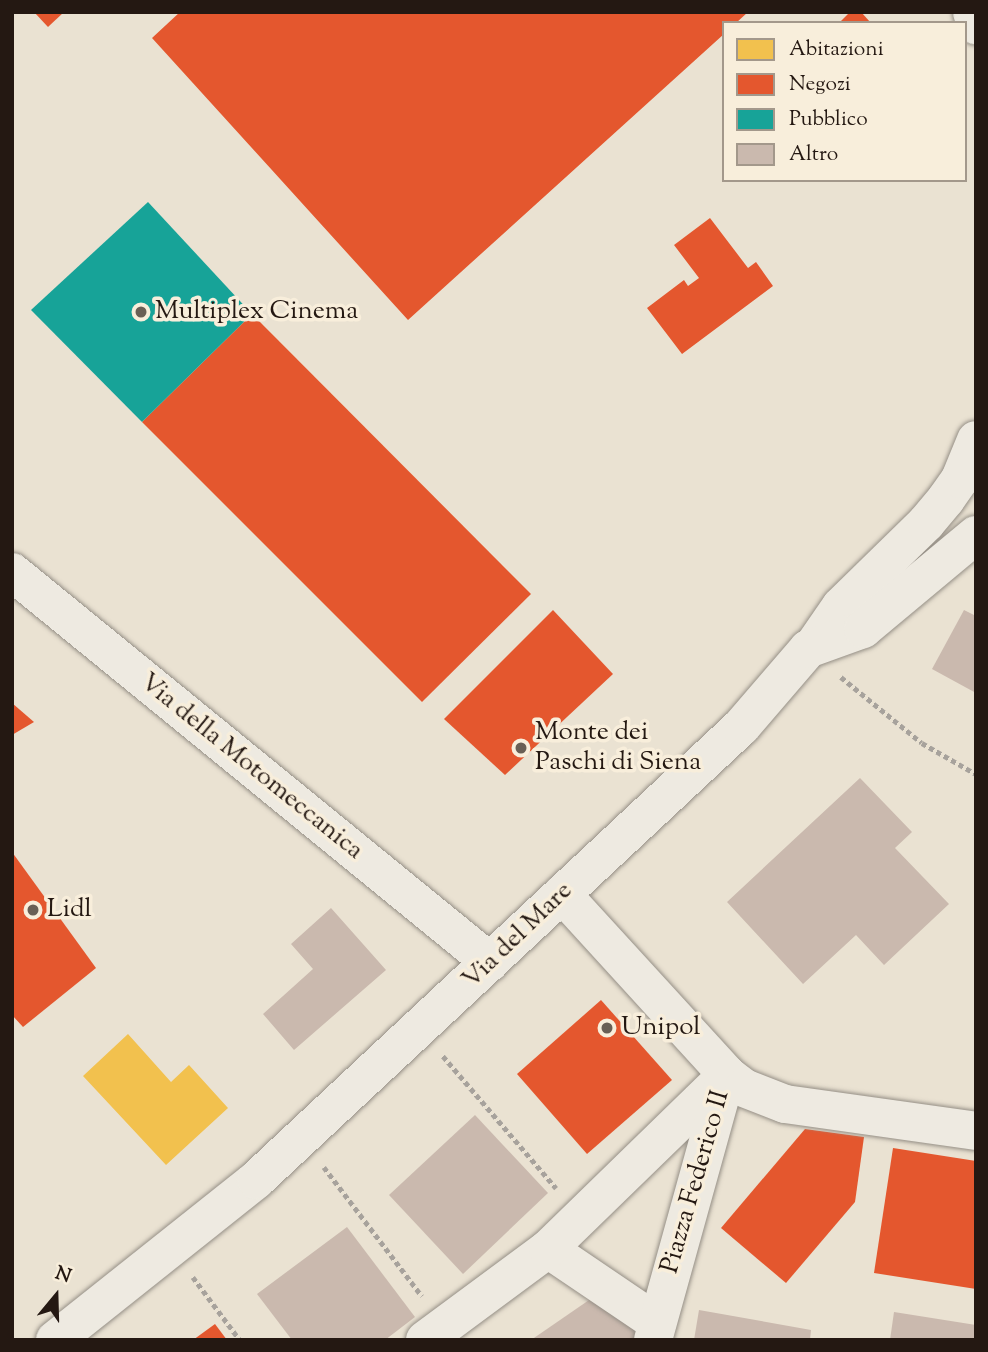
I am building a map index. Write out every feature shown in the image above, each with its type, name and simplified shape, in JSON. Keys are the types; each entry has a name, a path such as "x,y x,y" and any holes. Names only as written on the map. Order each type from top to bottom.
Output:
{"street":[{"path":"972,12 976,25"},
{"name":"Via del Mare","path":"55,1340 256,1181 741,727 811,647 841,606 926,523 946,499 960,479 976,440"},
{"path":"811,647 863,629 976,535"},
{"name":"Via della Motomeccanica","path":"12,572 490,962"},
{"path":"562,894 727,1075 755,1093 776,1102 976,1131"},
{"name":"Piazza Federico II","path":"727,1075 654,1331 548,1249 727,1075"},
{"path":"434,1332 548,1249"}],"path":[{"path":"811,647 922,743 976,774"},
{"path":"420,1029 581,1217"},
{"path":"302,1138 434,1332"},
{"path":"171,1248 240,1340"}],"building: Abitazioni":[{"path":"128,1034 171,1082 189,1065 228,1108 166,1165 83,1076"}],"building: Negozi":[{"path":"34,12 64,12 48,27"},
{"path":"180,12 748,12 738,21 722,21 722,36 408,320 152,38"},
{"path":"850,12 861,12 869,21 841,21"},
{"path":"710,218 748,268 756,262 773,286 682,354 647,308 684,280 688,286 699,278 674,245"},
{"path":"252,314 531,594 422,702 142,422"},
{"path":"553,610 613,674 505,775 444,719"},
{"path":"12,703 34,722 12,735"},
{"name":"Lidl","path":"12,852 96,968 23,1027 12,1015"},
{"path":"601,1000 672,1080 587,1154 517,1074"},
{"path":"805,1129 864,1137 855,1202 786,1283 721,1228"},
{"path":"893,1148 976,1161 976,1289 874,1273"},
{"path":"215,1324 227,1340 193,1340"}],"building: Pubblico":[{"name":"Multiplex Cinema","path":"148,202 252,314 142,422 31,310"}],"building: Altro":[{"path":"964,610 976,616 976,693 932,669"},
{"path":"860,778 912,832 895,848 949,904 884,965 856,935 803,984 727,902"},
{"path":"331,908 386,970 294,1050 263,1014 313,969 291,944"},
{"path":"475,1115 548,1193 463,1274 389,1195"},
{"path":"347,1227 415,1317 385,1340 292,1340 257,1294"},
{"path":"592,1298 640,1332 638,1340 531,1340"},
{"path":"699,1310 811,1330 810,1340 694,1340"},
{"path":"894,1312 976,1325 976,1340 890,1340"}],"place":[{"name":"Multiplex Cinema","path":"141,312"},
{"name":"Monte dei Paschi di Siena","path":"521,748"},
{"name":"Lidl","path":"33,910"},
{"name":"Unipol","path":"607,1028"}]}
